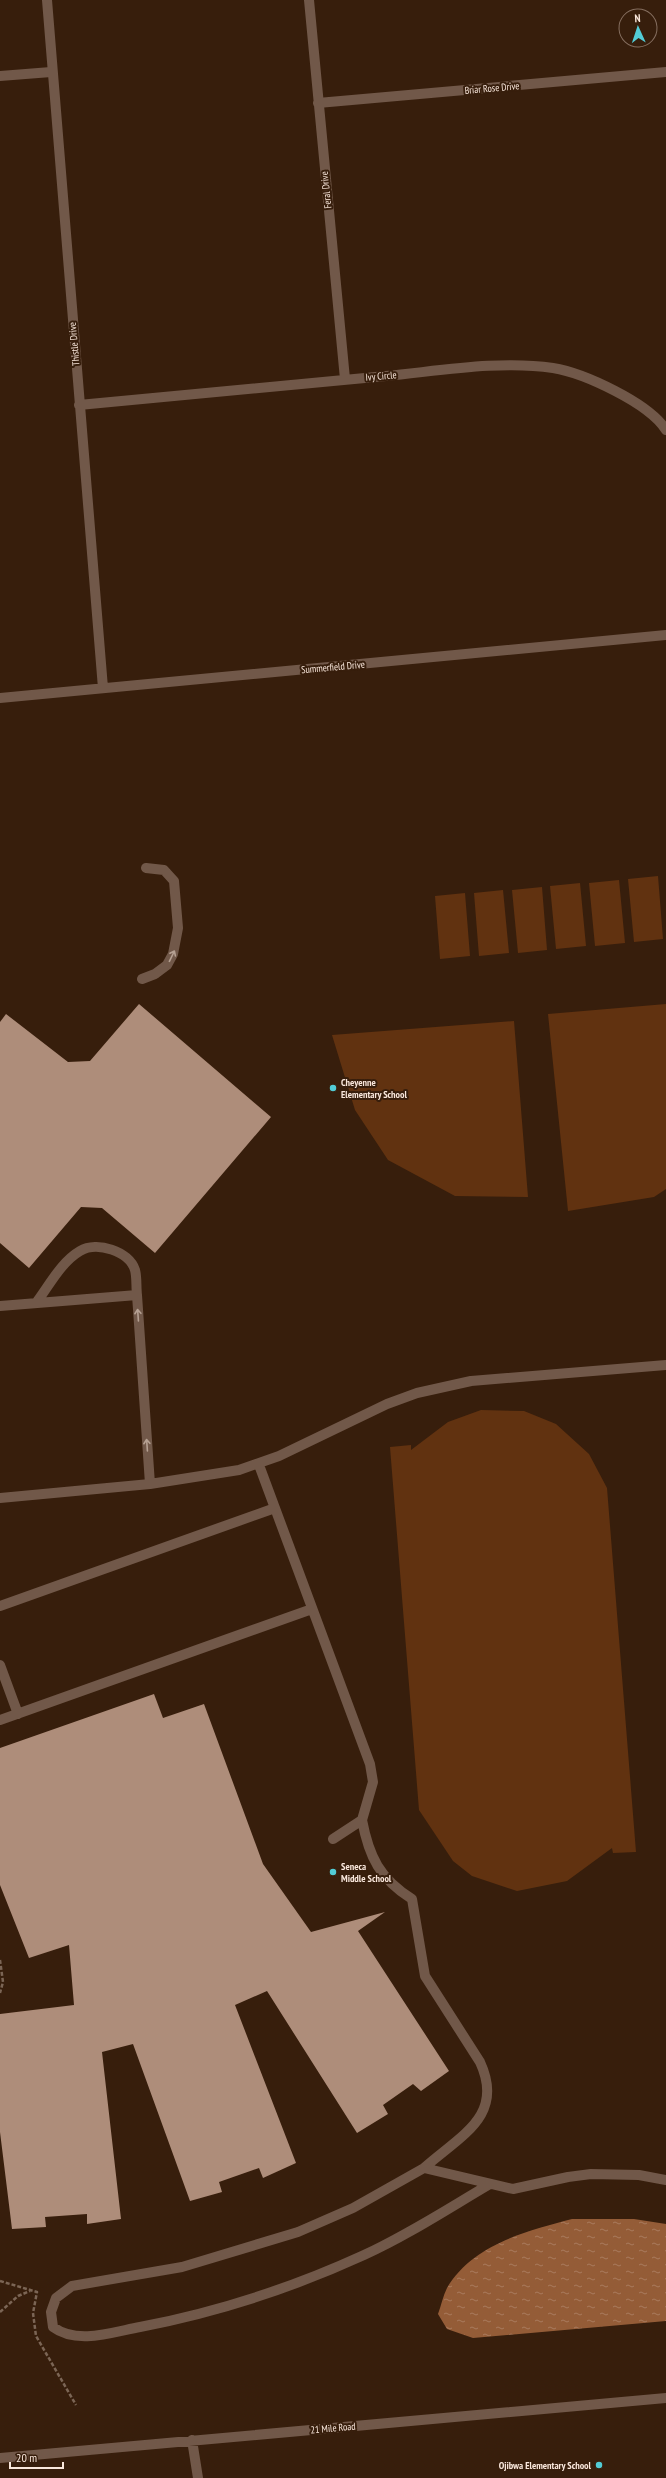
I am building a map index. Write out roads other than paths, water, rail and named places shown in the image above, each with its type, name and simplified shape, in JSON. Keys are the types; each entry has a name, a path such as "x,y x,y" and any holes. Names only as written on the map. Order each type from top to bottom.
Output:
{"street":[{"name":"Thistle Drive","path":"46,0 103,688"},
{"name":"Feral Drive","path":"309,0 346,379"},
{"path":"0,76 51,72"},
{"name":"Briar Rose Drive","path":"318,103 666,72"},
{"name":"Ivy Circle","path":"79,405 346,379 521,366 555,368 613,389 641,407 666,430"},
{"name":"Summerfield Drive","path":"0,698 666,635"},
{"path":"142,979 155,974 167,965 173,954 178,928 174,881 164,870 146,868"},
{"path":"36,1303 64,1266 80,1251 97,1247 125,1256 135,1270 150,1484"},
{"path":"0,1306 137,1295"},
{"path":"0,1498 150,1484 217,1474 259,1465 387,1404 417,1393 471,1381 666,1365"},
{"path":"259,1465 370,1764 373,1782 362,1820 366,1842 383,1876 395,1888 412,1899 426,1976 480,2062 487,2077 489,2093 486,2108 478,2120 424,2168 353,2208 298,2232 182,2267 72,2286 56,2298 51,2312 53,2327 63,2334 93,2335 187,2318 240,2303 298,2283 365,2255 490,2184"},
{"path":"0,1606 275,1508"},
{"path":"0,1720 312,1609"},
{"path":"0,1665 18,1714"},
{"path":"332,1839 362,1820"},
{"path":"424,2168 513,2189 568,2177 610,2174 666,2180"},
{"name":"21 Mile Road","path":"0,2458 666,2398"},
{"path":"192,2440 198,2478"}],"water":[{"path":"572,2219 634,2219 666,2224 666,2321 473,2338 447,2329 438,2314 444,2294 458,2273 471,2260 502,2242 537,2229"}],"place":[{"name":"Cheyenne Elementary School","path":"333,1088"},
{"name":"Seneca Middle School","path":"333,1872"},
{"name":"Ojibwa Elementary School","path":"599,2465"}]}
